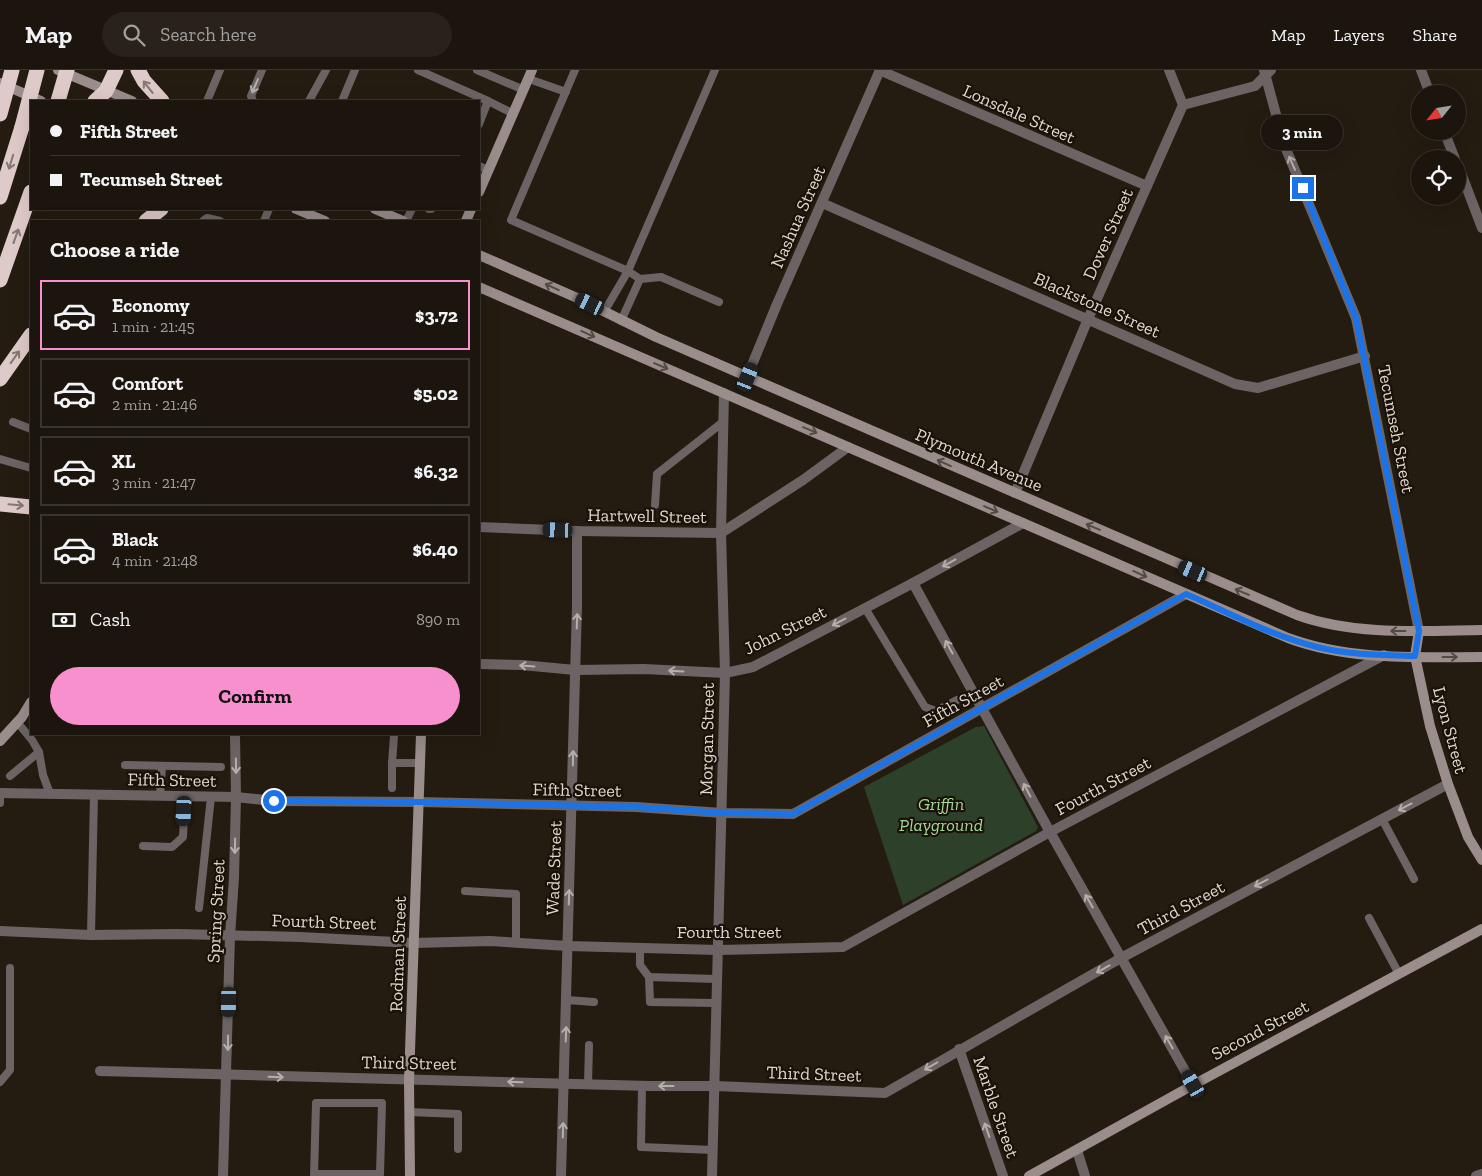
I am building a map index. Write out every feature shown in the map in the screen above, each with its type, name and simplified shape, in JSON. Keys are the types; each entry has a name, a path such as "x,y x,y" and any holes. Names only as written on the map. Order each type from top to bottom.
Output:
{"highway":[{"path":"0,114 12,70"},
{"path":"0,197 22,127 37,70"},
{"path":"58,100 67,70"},
{"path":"96,100 106,90 116,70"},
{"path":"138,70 144,81 161,100"},
{"path":"0,280 30,195"},
{"path":"146,220 155,210"},
{"path":"146,220 160,210"},
{"path":"0,379 30,336"},
{"path":"0,504 30,507"}],"main road":[{"path":"58,70 130,100"},
{"path":"480,187 484,168 514,114 531,74"},
{"path":"0,83 39,100"},
{"path":"298,210 323,220"},
{"path":"377,210 402,220"},
{"name":"Plymouth Avenue","path":"480,255 748,377 1309,620 1355,629 1482,630"},
{"path":"480,287 1302,643 1341,652 1482,657"},
{"name":"Lyon Street","path":"1419,631 1415,656 1430,726 1448,784 1468,837 1482,860"},
{"path":"0,741 30,703"},
{"name":"Rodman Street","path":"410,1176 409,1080 421,735"},
{"name":"Second Street","path":"1029,1176 1193,1084 1482,929"}],"street":[{"name":"Lonsdale Street","path":"879,70 1147,186"},
{"name":"Nashua Street","path":"748,377 777,304 879,70"},
{"path":"1169,70 1183,105 1255,86 1267,72"},
{"path":"1421,70 1427,85"},
{"name":"Tecumseh Street","path":"1267,72 1284,144 1356,318 1419,631"},
{"name":"Dover Street","path":"1015,493 1088,319 1183,105"},
{"path":"1466,186 1482,228"},
{"name":"Blackstone Street","path":"822,203 1235,384 1258,388 1365,356"},
{"name":"Morgan Street","path":"712,1176 725,673 721,533 724,393"},
{"name":"Hartwell Street","path":"480,527 577,531 721,533 803,480 848,447"},
{"name":"John Street","path":"480,664 522,665 575,670 644,669 725,673 753,667 1023,523"},
{"name":"Wade Street","path":"561,1176 577,605 577,531"},
{"path":"913,583 1050,832 1193,1084"},
{"name":"Fifth Street","path":"0,793 236,797 274,801 636,807 722,813 793,814 1186,594"},
{"name":"Fourth Street","path":"0,931 91,935 178,934 300,937 414,942 490,941 568,946 718,950 843,947 1050,832 1384,655"},
{"name":"Spring Street","path":"223,1176 230,936 234,878 235,735"},
{"name":"Third Street","path":"100,1071 642,1086 715,1086 885,1093 1121,958 1448,784"},
{"name":"Marble Street","path":"959,1050 1003,1176"},
{"path":"1077,1150 1085,1176"},
{"path":"1476,1176 1482,1174"}],"lane":[{"path":"207,100 220,70"},
{"path":"253,100 251,96 262,70"},
{"path":"311,100 326,70"},
{"path":"342,100 355,70"},
{"path":"418,70 514,114"},
{"path":"477,70 524,90"},
{"path":"576,70 510,220 628,270 640,279 661,277 719,302"},
{"path":"604,312 628,270 715,70"},
{"path":"531,74 566,92"},
{"path":"480,121 488,101"},
{"path":"621,321 640,279"},
{"path":"13,422 30,429"},
{"path":"655,505 657,474 723,422"},
{"path":"0,459 30,468"},
{"path":"864,608 925,707 936,711 957,700"},
{"path":"17,722 39,752 43,776 50,794"},
{"path":"392,788 394,736"},
{"path":"10,776 39,752"},
{"path":"392,763 421,763"},
{"path":"125,765 221,767"},
{"path":"160,796 162,766"},
{"path":"0,793 0,803"},
{"path":"91,935 94,796"},
{"path":"143,846 172,847 183,837 185,796"},
{"path":"199,908 211,797"},
{"path":"1382,819 1414,879"},
{"path":"465,891 516,894 516,942"},
{"path":"1369,918 1399,974"},
{"path":"640,948 640,965 649,977 650,1002 717,1003"},
{"path":"0,1082 10,1070 10,968"},
{"path":"649,977 717,979"},
{"path":"567,1000 594,1002"},
{"path":"588,1084 589,1045"},
{"path":"642,1086 641,1147 713,1150"},
{"path":"316,1103 382,1103 380,1174 314,1175 316,1103"},
{"path":"409,1112 458,1114 458,1149"}],"green space":[{"name":"Griffin Playground","path":"984,726 1038,827 1036,831 903,905 864,787 976,727"}],"route":[{"path":"274,801 636,807 722,813 793,814 1186,594 1288,638 1315,647 1353,654 1415,656 1419,631 1356,318 1303,188"}]}
